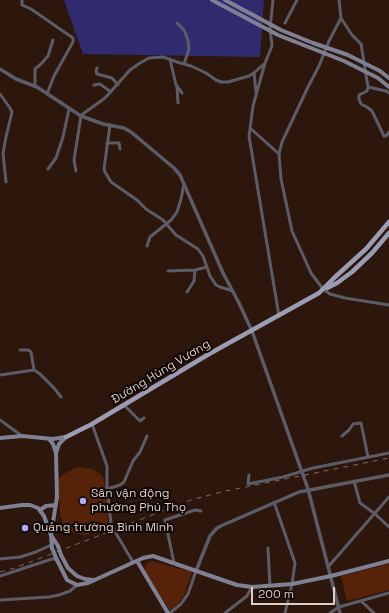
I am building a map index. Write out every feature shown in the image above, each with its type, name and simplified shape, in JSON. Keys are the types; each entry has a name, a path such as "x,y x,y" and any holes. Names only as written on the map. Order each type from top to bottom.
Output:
{"main road":[{"path":"212,0 278,35 344,61 365,71 378,78 389,87"},
{"path":"225,0 296,37 348,54 389,78"},
{"name":"Đường Hùng Vương","path":"324,289 366,249 389,222"},
{"name":"Đường Hùng Vương","path":"0,438 22,436 57,439 66,437 92,424 209,354 337,283 352,272 372,253 389,233"},
{"path":"56,453 60,444 66,437"},
{"path":"49,439 53,444 56,453 56,505 51,535 51,547 67,580 77,585 88,583 135,561 153,556 237,585 252,587 292,584 331,576 389,561"},
{"path":"0,508 30,505 40,510 68,568 77,576 94,580"},
{"path":"40,510 56,505"},
{"path":"135,561 169,613"}],"street":[{"path":"21,0 22,5 31,9 74,39 54,76 47,94"},
{"path":"273,0 271,25 272,46 266,61 252,110 250,141 279,316"},
{"path":"285,23 297,0"},
{"path":"339,0 341,18 352,35 361,44 368,87 367,91 360,94 359,97 361,104 372,111 384,136 386,136 389,132"},
{"path":"341,18 282,142 279,154 281,179 292,231 311,273 324,289 330,294 346,298 389,305"},
{"path":"177,23 184,30 188,40 189,49 184,64"},
{"path":"35,86 35,69 48,56 53,40"},
{"path":"76,171 74,160 81,116 111,92 130,70 143,60 160,57 170,59 191,66 221,82 228,82 249,76 266,61"},
{"path":"170,59 177,87 178,103"},
{"path":"97,68 97,74 112,78 118,85"},
{"path":"0,69 16,79 35,86 81,116 127,130 174,168 184,184 224,274 252,331 308,489 340,613"},
{"path":"254,73 257,94"},
{"path":"94,85 100,84 111,92"},
{"path":"177,87 182,93"},
{"path":"368,87 389,93"},
{"path":"0,94 12,112 3,153 6,182"},
{"path":"48,169 56,158 63,137 69,108"},
{"path":"110,125 104,171 111,182 137,200 146,209 161,218 176,235 200,251 210,276 216,285 233,291"},
{"path":"250,128 279,154"},
{"path":"107,143 119,143 120,149"},
{"path":"147,246 150,237 177,212 184,184"},
{"path":"168,271 195,270 207,267"},
{"path":"187,292 194,281 195,270"},
{"path":"20,350 28,350 32,352 34,370"},
{"path":"0,375 34,370 41,375 61,397"},
{"path":"124,405 140,421 144,418"},
{"path":"0,420 22,436"},
{"path":"342,436 353,424 361,423 368,457"},
{"path":"92,424 107,466 111,521 114,530 135,561"},
{"path":"108,489 124,482 133,461 140,452 147,436"},
{"path":"249,475 248,484 389,453"},
{"path":"169,613 181,604 188,594 210,536 217,528 274,502 308,489 389,475"},
{"path":"354,481 360,504 374,513 389,527"},
{"path":"328,567 389,497"},
{"path":"274,502 294,558 295,570 285,613"},
{"path":"174,563 165,520 195,510 201,511"},
{"path":"0,559 20,557 51,547"},
{"path":"268,548 270,586"},
{"path":"0,576 56,558"},
{"path":"0,600 54,596 66,593 77,585"},
{"path":"225,613 246,596 252,587"},
{"path":"330,613 339,607 389,593"},
{"path":"361,601 374,613"}],"shaded area":[{"path":"64,0 264,0 260,57 83,54"},
{"name":"Sân vận động phường Phú Thọ","path":"79,467 92,469 101,474 104,479 106,493 108,522 105,527 86,535 69,531 64,526 60,514 58,483 60,477"},
{"path":"152,561 192,572 184,596 171,610 144,571 146,564"},
{"path":"389,564 389,590 347,601 341,576"}],"railway":[{"path":"0,572 15,568 191,500 221,492 389,458"}],"place":[{"name":"Sân vận động phường Phú Thọ","path":"83,501"},
{"name":"Quảng trường Bình Minh","path":"25,528"}]}
